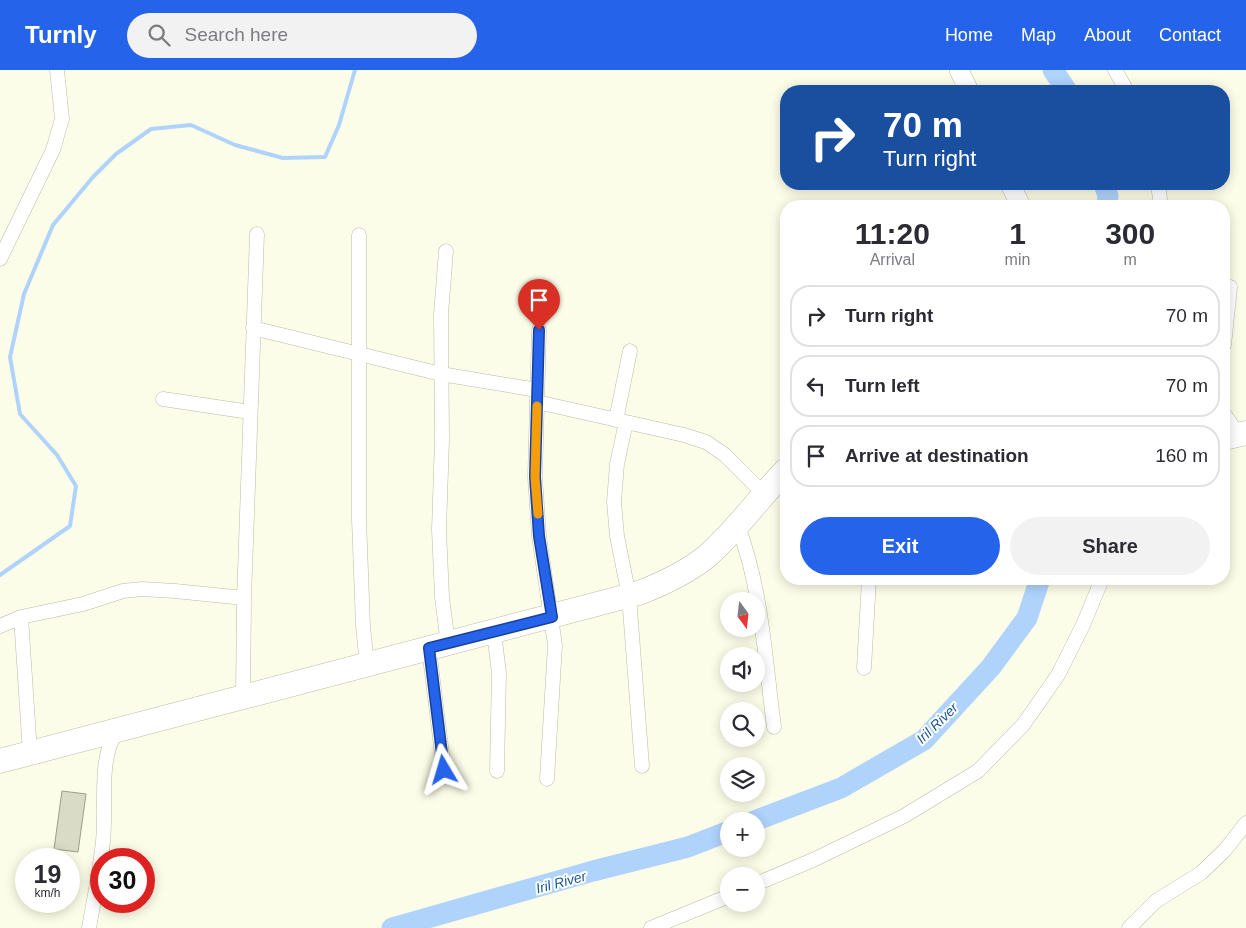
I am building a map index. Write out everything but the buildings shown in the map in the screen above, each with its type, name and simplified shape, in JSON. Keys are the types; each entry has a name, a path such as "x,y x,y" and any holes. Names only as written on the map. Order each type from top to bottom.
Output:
{"highway":[{"path":"0,762 629,596 661,584 705,558 780,477"}],"street":[{"path":"0,259 53,150 59,133 62,119 57,70"},
{"path":"959,70 965,85"},
{"path":"1115,70 1124,85"},
{"path":"243,697 244,598 257,234"},
{"path":"359,236 359,519 363,626 368,665"},
{"path":"444,770 439,646 442,597 439,530 442,439 441,314 446,251"},
{"path":"253,328 537,396 621,421 684,435 706,442 725,455 764,494"},
{"path":"539,330 535,477 539,526 555,645 547,779"},
{"path":"630,351 621,421 614,502 629,596 642,766"},
{"path":"163,399 250,412"},
{"path":"737,524 750,557 774,727"},
{"path":"864,668 869,585"},
{"path":"765,880 813,860 904,816 978,771 1023,725 1058,675 1083,625 1100,585"},
{"path":"0,626 21,617 83,604 123,591 142,590 244,598"},
{"path":"21,617 30,753"},
{"path":"494,632 500,673 497,772"},
{"path":"89,928 103,841 106,761 110,740 118,730"},
{"path":"1129,928 1156,901 1201,873 1225,850 1246,823"},
{"path":"651,928 720,900"}],"waterway":[{"path":"0,575 70,526 76,486 57,455 20,414 10,357 24,294 53,225 93,177 116,154 151,129 191,125 235,145 283,158 325,157 339,125 355,70"},
{"name":"Iril River","path":"1053,70 1063,85"},
{"name":"Iril River","path":"1106,190 1108,200"},
{"name":"Iril River","path":"765,817 841,788 924,740 991,667 1027,618 1038,585"},
{"name":"Iril River","path":"392,928 593,871 688,847 720,835"}],"slow traffic":[{"path":"537,406 535,477 538,514"}],"route":[{"path":"444,770 429,648 552,617 539,536 535,477 539,330"}]}
